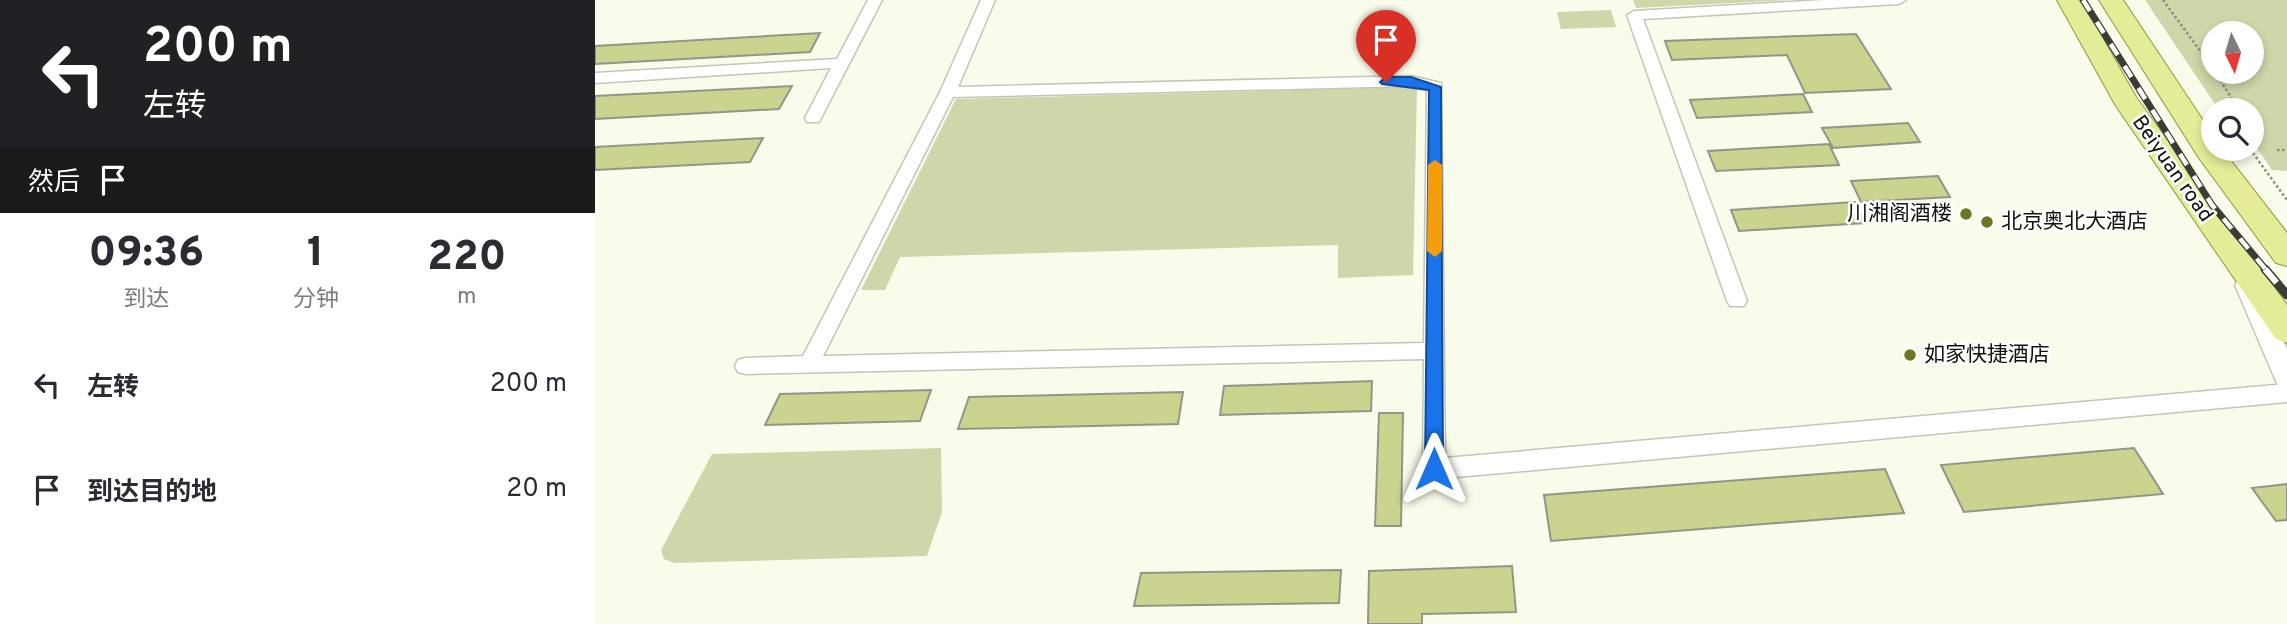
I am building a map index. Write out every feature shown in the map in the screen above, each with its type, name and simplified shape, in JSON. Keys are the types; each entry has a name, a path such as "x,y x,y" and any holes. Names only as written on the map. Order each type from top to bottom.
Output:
{"main road":[{"name":"Beiyuan road","path":"2069,0 2125,100 2287,330"},
{"name":"Beiyuan road","path":"2111,0 2209,150 2287,255"}],"street":[{"path":"813,118 875,0"},
{"path":"809,364 948,92 988,0"},
{"path":"1737,301 1634,15 1899,0"},
{"path":"595,78 842,63"},
{"path":"948,92 1411,81 1435,87 1434,469 2287,393"},
{"path":"2235,258 2287,378"},
{"path":"745,366 1434,351"}],"path":[{"path":"2163,0 2201,53"},
{"path":"2277,150 2287,150"},
{"path":"2259,161 2287,200"}],"green space":[{"path":"1633,0 1791,0 1636,8"},
{"path":"2145,0 2287,0 2287,171 2272,170 2264,158 2264,98 2211,98 2202,84 2265,84 2265,21 2201,21 2201,83"},
{"path":"1611,10 1616,27 1561,29 1557,12"},
{"path":"1417,87 1413,275 1338,278 1338,245 900,257 885,290 861,290 956,99"},
{"path":"941,448 942,512 927,556 674,563 664,559 661,550 712,454"}],"building":[{"path":"820,33 810,52 595,64 595,46"},
{"path":"1856,34 1891,89 1805,93 1787,55 1672,60 1665,41"},
{"path":"792,86 779,109 595,119 595,96"},
{"path":"1803,94 1812,112 1697,118 1690,100"},
{"path":"1908,123 1920,142 1833,148 1822,128"},
{"path":"763,138 750,162 595,170 595,147"},
{"path":"1829,144 1839,165 1716,171 1708,151"},
{"path":"1938,176 1950,197 1861,202 1851,181"},
{"path":"1855,202 1865,223 1739,231 1731,210"},
{"path":"1372,381 1371,411 1220,415 1224,386"},
{"path":"931,390 920,421 765,425 780,394"},
{"path":"1183,392 1178,424 958,429 969,397"},
{"path":"1379,413 1403,413 1401,526 1375,526"},
{"path":"2134,448 2163,494 1964,512 1941,465"},
{"path":"1885,469 1904,513 1551,541 1544,495"},
{"path":"2287,484 2287,520 2276,521 2252,488"},
{"path":"1512,566 1516,612 1422,614 1422,624 1368,624 1369,571"},
{"path":"1341,570 1339,603 1134,606 1141,573"}],"railway":[{"path":"2083,0 2212,205 2267,271"},
{"path":"2265,269 2287,295"}],"slow traffic":[{"path":"1435,165 1435,251"}],"place":[{"name":"川湘阁酒楼","path":"1966,214"},
{"name":"北京奥北大酒店","path":"1987,222"},
{"name":"如家快捷酒店","path":"1910,355"}],"route":[{"path":"1386,82 1411,81 1435,87 1434,469"}]}
